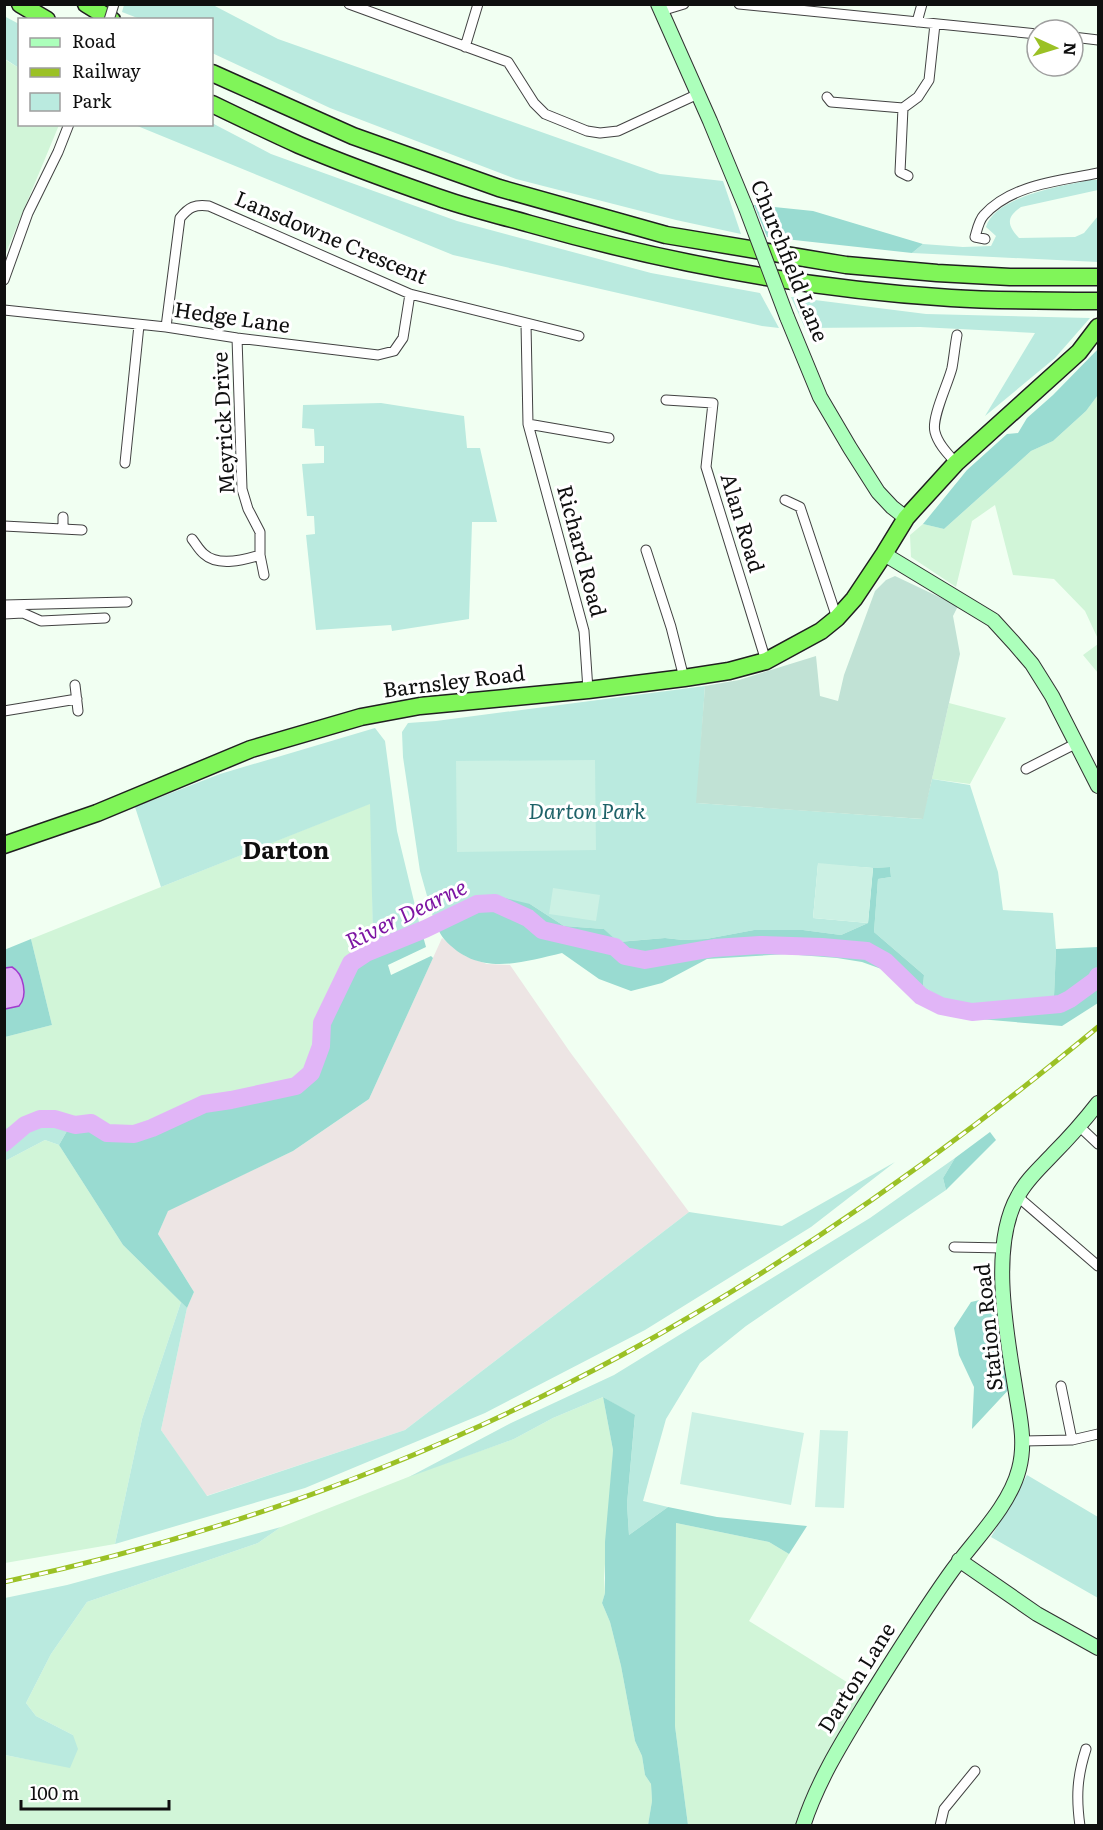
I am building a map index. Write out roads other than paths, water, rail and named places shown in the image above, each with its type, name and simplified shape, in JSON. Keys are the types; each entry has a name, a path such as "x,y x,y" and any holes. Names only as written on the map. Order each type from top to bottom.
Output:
{"highway":[{"path":"20,4 44,18"},
{"path":"86,4 107,18"},
{"path":"213,73 364,141 499,189 666,235 783,256 880,268 1011,277 1098,277"},
{"path":"213,104 301,146 439,198 641,253 745,274 877,292 951,298 1098,301"},
{"name":"Barnsley Road","path":"4,845 97,813 251,748 361,717 420,706 588,690 684,678 729,671 766,661 822,631 837,618 854,599 906,518 956,463 1079,352 1098,327"}],"main road":[{"name":"Churchfield Lane","path":"659,8 746,208 820,397 878,492 906,518"},
{"path":"884,554 993,620 1032,664 1052,696 1098,786"},
{"name":"Station Road","path":"959,1560 986,1528 1010,1492 1019,1470 1023,1441 1007,1333 1003,1248 1009,1218 1017,1196 1028,1180 1080,1126 1098,1103"},
{"path":"959,1560 1037,1614 1098,1648"},
{"name":"Darton Lane","path":"803,1826 831,1760 921,1615 959,1560"}],"street":[{"path":"350,4 508,62 534,103 545,114 587,131 600,133 618,131 698,94"},
{"path":"465,47 478,4"},
{"path":"659,8 684,4"},
{"path":"917,22 922,4"},
{"path":"742,5 833,9 917,22 1025,33"},
{"path":"828,97 831,102 903,108 918,97 929,80 935,24"},
{"path":"903,108 900,172 908,176"},
{"path":"4,280 28,213 68,126"},
{"path":"985,239 975,237 983,216 1004,198 1028,188 1098,172"},
{"name":"Lansdowne Crescent","path":"166,327 180,218 188,208 198,204 209,206 410,294 579,336"},
{"name":"Hedge Lane","path":"4,310 138,326 166,327 378,355 394,351 403,338 410,294"},
{"name":"Richard Road","path":"526,324 528,423 584,631 588,690"},
{"path":"125,463 138,326"},
{"path":"956,463 943,448 935,434 934,427 952,366 957,334"},
{"name":"Meyrick Drive","path":"237,338 242,489 248,509 260,532 260,555 264,575"},
{"name":"Alan Road","path":"666,400 713,404 706,467 766,661"},
{"path":"528,423 609,438"},
{"path":"784,500 800,507 837,618"},
{"path":"63,517 63,529"},
{"path":"4,526 82,530"},
{"path":"192,539 210,558 242,561 260,555"},
{"path":"646,550 671,627 684,678"},
{"path":"4,605 127,602"},
{"path":"4,614 23,613 41,621 105,618"},
{"path":"75,685 78,711"},
{"path":"4,711 77,699"},
{"path":"1026,770 1077,743"},
{"path":"1080,1126 1098,1144"},
{"path":"1017,1196 1098,1266"},
{"path":"954,1247 1003,1248"},
{"path":"1060,1386 1072,1440"},
{"path":"1023,1441 1072,1440 1098,1434"},
{"path":"1080,1826 1077,1802 1080,1768 1086,1749"},
{"path":"940,1826 944,1809 975,1771"}],"waterway":[{"name":"River Dearne","path":"4,1143 25,1125 40,1119 55,1119 75,1125 91,1123 107,1133 134,1134 204,1104 296,1086 311,1073 321,1046 322,1023 351,963 366,953 425,929 477,904 495,903 528,918 542,930 615,947 625,956 645,960 714,948 760,945 867,951 885,961 921,996 941,1006 972,1012 1060,1004 1096,980 1098,976"}],"railway":[{"path":"4,1582 164,1542 321,1491 398,1461 549,1393 622,1355 713,1303 847,1217 934,1156 1098,1027"}],"district":[{"name":"Darton","path":"286,851"}],"park label":[{"name":"Darton Park","path":"587,812"}]}
